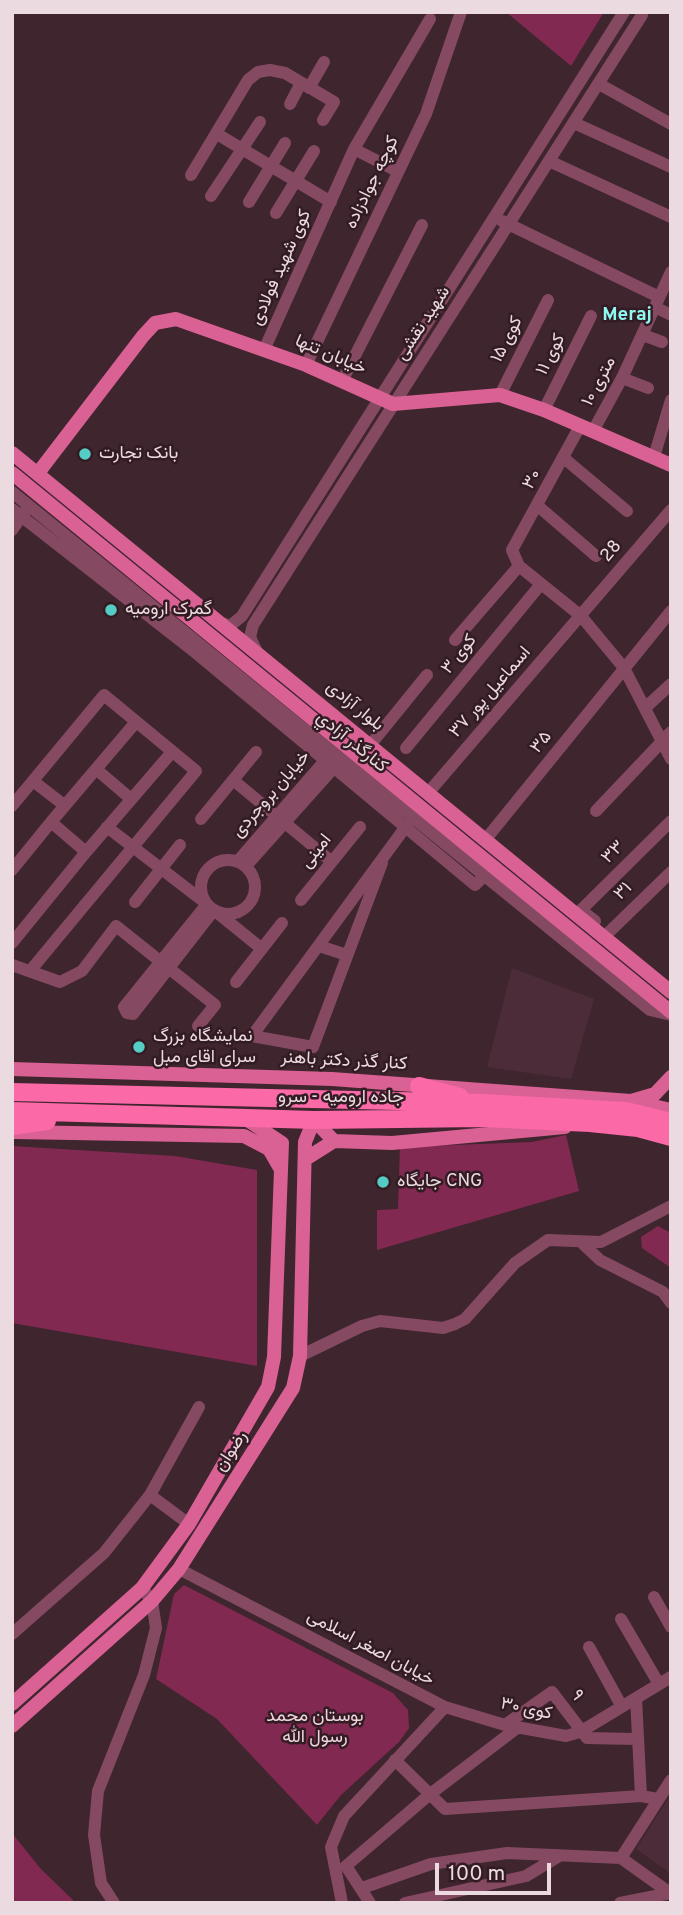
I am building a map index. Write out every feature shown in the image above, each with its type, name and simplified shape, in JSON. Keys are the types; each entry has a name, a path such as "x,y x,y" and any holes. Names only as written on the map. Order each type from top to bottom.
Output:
{"highway":[{"path":"419,1086 483,1103"},
{"name":"جاده ارومیه - سرو","path":"12,1092 629,1106 670,1135"},
{"name":"جاده ارومیه - سرو","path":"12,1111 244,1119 483,1118 590,1123 638,1128 670,1135"},
{"path":"12,1126 92,1114"}],"main road":[{"name":"خیابان تنها","path":"38,473 155,323 176,319 306,365 387,401"},
{"path":"387,401 499,395 544,410 671,465"},
{"name":"بلوار آزادی","path":"12,453 606,936 671,992"},
{"name":"بلوار آزادی","path":"12,473 337,755 671,1014"},
{"name":"کنار گذر دکتر باهنر","path":"12,1069 332,1079 671,1110"},
{"path":"629,1106 655,1094 671,1077"},
{"path":"244,1119 282,1143 294,1135 302,1137 305,1142"},
{"path":"314,1120 334,1141"},
{"name":"رضوان","path":"12,1726 152,1601 180,1569 293,1388 298,1377 300,1356 307,1158 305,1142 314,1120"},
{"path":"307,1158 334,1141 393,1143 535,1132 590,1123"},
{"path":"12,1132 244,1136 269,1149 281,1169"},
{"name":"رضوان","path":"14,1699 142,1588 189,1524 268,1387 274,1357 282,1143"}],"street":[{"name":"کوچه جوادزاده","path":"306,365 426,114 461,12"},
{"name":"شهید نقشی","path":"249,631 495,216 624,12"},
{"name":"شهید نقشی","path":"237,621 508,225 642,15"},
{"name":"کوی شهید فولادی","path":"264,350 354,149 430,19"},
{"path":"290,104 324,62"},
{"path":"191,175 248,80 257,72 270,70 285,73 334,102 323,121"},
{"path":"599,84 671,124"},
{"path":"211,196 260,122"},
{"path":"574,123 671,167"},
{"path":"217,134 331,202"},
{"path":"249,202 285,144"},
{"path":"354,149 397,171"},
{"path":"276,213 314,151"},
{"path":"549,161 671,217"},
{"path":"495,216 657,302 671,314"},
{"path":"342,381 422,225"},
{"name":"۱۰ متری","path":"587,428 622,378 669,279"},
{"name":"کوی ۱۵","path":"499,395 548,300"},
{"name":"کوی ۱۱","path":"544,410 592,316"},
{"path":"643,335 662,342"},
{"path":"622,378 648,388"},
{"path":"654,457 671,400"},
{"name":"۳۰","path":"519,566 512,550 565,459 587,428"},
{"path":"565,459 627,511"},
{"name":"کنارگذر آزادي","path":"12,492 21,511 106,577 200,641 337,755 410,822 485,875 650,1010 671,1014"},
{"path":"538,506 596,556"},
{"name":"28","path":"580,616 671,510"},
{"path":"12,530 21,511"},
{"path":"455,640 519,566 580,616 624,668 645,708 666,735 671,759"},
{"name":"کوی ۳","path":"406,748 541,584"},
{"name":"۳۵","path":"486,839 671,611"},
{"name":"اسماعیل پور ۳۷","path":"428,793 580,616"},
{"path":"216,621 230,626 237,621 240,629 249,631 258,654"},
{"path":"371,744 428,676"},
{"path":"645,708 671,684"},
{"path":"12,806 104,695 196,771 30,971"},
{"path":"12,870 136,722"},
{"path":"596,811 666,735"},
{"path":"12,943 172,752"},
{"path":"201,819 256,752"},
{"name":"خیابان بروجردی","path":"242,864 337,755"},
{"path":"96,769 131,799"},
{"path":"233,780 331,861"},
{"path":"33,781 64,805"},
{"name":"۳۳","path":"606,936 582,910 671,821"},
{"path":"51,822 86,852"},
{"path":"382,863 313,1047 252,1036 410,822 475,885 485,875"},
{"path":"107,827 262,949"},
{"name":"امینی","path":"301,900 360,827"},
{"path":"135,902 180,845"},
{"path":"220,860 242,864 254,881 252,899 240,911 231,914 210,907 200,888 206,871 220,860"},
{"name":"۳۱","path":"606,936 671,872"},
{"path":"164,966 210,907"},
{"path":"236,982 282,923"},
{"path":"12,965 60,982 82,971 116,926 215,1005 198,1026"},
{"path":"319,946 347,955"},
{"path":"300,1356 362,1326 380,1321 443,1328 455,1324 465,1319 528,1252 548,1240 601,1242 622,1234 671,1206"},
{"path":"582,1243 600,1260 663,1292 671,1303"},
{"path":"12,1634 104,1553 150,1495 199,1407"},
{"path":"150,1495 189,1524"},
{"name":"خیابان اصغر اسلامی","path":"180,1569 445,1707 344,1816 331,1847"},
{"path":"114,1903 101,1883 94,1835 98,1791 144,1675 156,1628 152,1601 142,1588"},
{"path":"654,1597 671,1627"},
{"path":"580,1732 665,1681 621,1619"},
{"path":"589,1647 621,1705"},
{"name":"۹","path":"511,1727 552,1692 580,1732"},
{"path":"636,1698 641,1796"},
{"name":"کوی ۳۰","path":"445,1707 511,1727 566,1736 580,1732 587,1738 636,1739"},
{"path":"346,1866 511,1727"},
{"path":"396,1760 445,1809 641,1796 658,1799"},
{"path":"621,1858 671,1780"},
{"path":"331,1847 370,1903"},
{"path":"331,1847 342,1903"},
{"path":"362,1888 431,1864 508,1853 621,1858 670,1892"},
{"path":"405,1903 439,1898 526,1876 559,1856"},
{"path":"620,1903 670,1892"}],"shaded area":[{"path":"512,968 594,999 571,1079 487,1067"},
{"path":"671,1794 671,1874 636,1849"}],"green space":[{"path":"506,12 604,12 571,66"},
{"path":"566,1135 579,1191 377,1250 377,1210 398,1209 400,1147 532,1142"},
{"path":"12,1146 175,1156 257,1170 257,1366 12,1323"},
{"path":"658,1226 671,1233 671,1268 642,1248 641,1237"},
{"name":"بوستان محمد رسول الله","path":"184,1585 393,1693 408,1710 409,1728 399,1742 341,1795 317,1825 217,1719 156,1679 174,1594"},
{"path":"12,1833 40,1868 76,1903 12,1903"}],"place":[{"name":"بانک تجارت","path":"85,454"},
{"name":"گمرک ارومیه","path":"111,610"},
{"name":"نمایشگاه بزرگ سرای اقای مبل","path":"139,1047"},
{"name":"جایگاه CNG","path":"383,1182"}],"district":[{"name":"Meraj","path":"627,316"}]}
